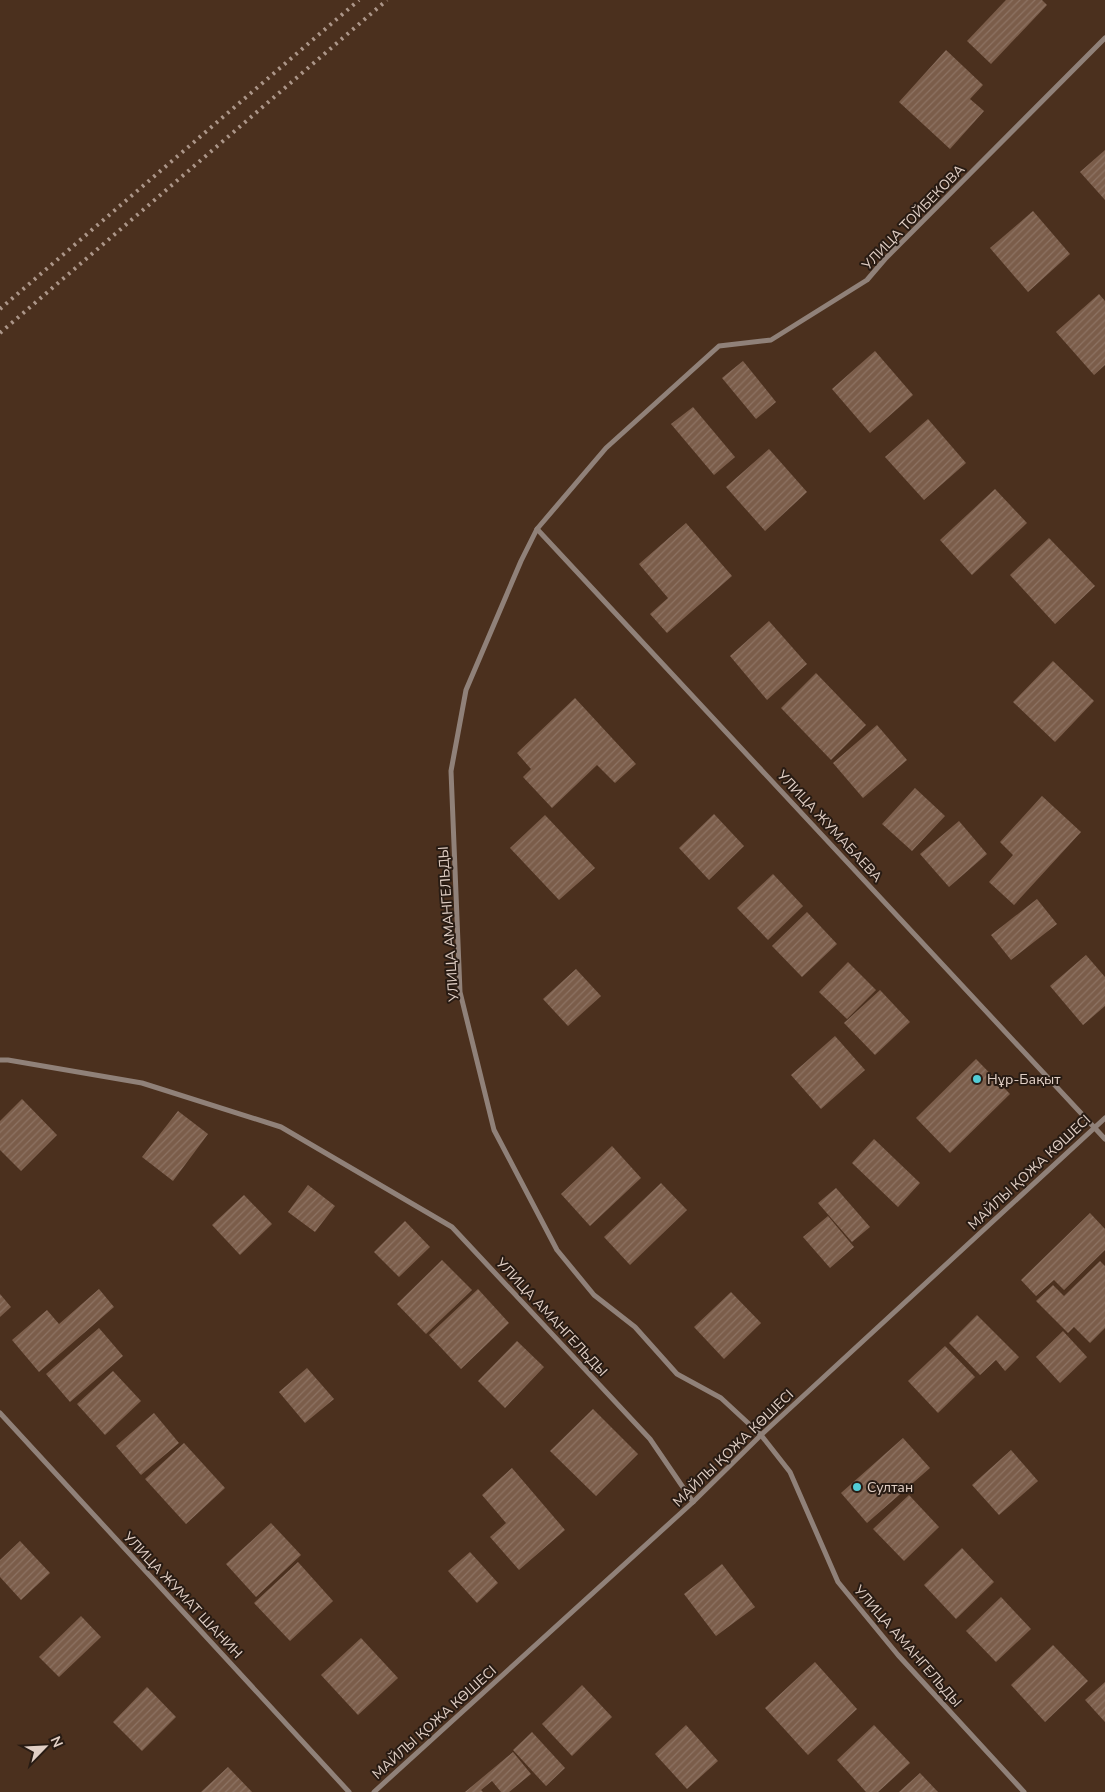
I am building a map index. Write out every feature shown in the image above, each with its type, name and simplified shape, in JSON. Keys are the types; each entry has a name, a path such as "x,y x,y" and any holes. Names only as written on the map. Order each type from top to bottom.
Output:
{"street":[{"name":"УЛИЦА ТОЙБЕКОВА","path":"537,530 606,448 720,346 770,340 867,280 885,259 1105,38"},
{"name":"УЛИЦА ЖУМАБАЕВА","path":"537,530 1105,1139"},
{"name":"УЛИЦА АМАНГЕЛЬДЫ","path":"537,530 521,561 466,690 451,771 460,992 494,1130 557,1250 594,1296 635,1327 677,1374 721,1398 761,1435 790,1472 838,1582 898,1655 1024,1792"},
{"name":"УЛИЦА АМАНГЕЛЬДЫ","path":"0,1060 142,1083 281,1127 452,1227 650,1439 693,1502"},
{"name":"МАЙЛЫ ҚОЖА КӨШЕСІ","path":"374,1792 693,1502 761,1435 1105,1118"},
{"name":"УЛИЦА ЖУМАТ ШАНИН","path":"0,1413 349,1792"}],"building":[{"path":"1006,0 1042,0 1047,5 991,64 967,41"},
{"path":"946,50 983,85 970,99 984,111 950,149 899,102"},
{"path":"1105,150 1105,200 1080,172"},
{"path":"1033,211 1070,254 1028,292 990,248"},
{"path":"1099,294 1105,301 1105,365 1094,375 1056,332"},
{"path":"875,351 913,395 870,433 832,389"},
{"path":"743,361 776,402 756,419 722,378"},
{"path":"693,407 735,457 714,475 671,424"},
{"path":"928,419 966,463 924,500 885,457"},
{"path":"769,449 807,492 765,531 726,487"},
{"path":"995,489 1027,523 972,575 940,540"},
{"path":"686,523 732,576 667,633 650,614 668,598 639,564"},
{"path":"1049,538 1095,586 1055,624 1010,575"},
{"path":"769,621 807,664 767,700 730,656"},
{"path":"1053,661 1094,701 1055,742 1013,702"},
{"path":"816,673 866,725 831,760 781,708"},
{"path":"575,698 636,764 615,783 597,765 552,808 523,777 531,769 517,753"},
{"path":"877,725 907,760 863,798 833,763"},
{"path":"915,788 945,816 912,851 882,824"},
{"path":"1042,796 1081,832 1014,905 989,882 1013,855 1000,842"},
{"path":"714,814 744,846 709,880 679,848"},
{"path":"545,815 595,868 559,900 510,848"},
{"path":"959,821 987,854 949,887 920,854"},
{"path":"773,874 803,906 768,940 737,908"},
{"path":"1037,899 1057,924 1011,960 991,935"},
{"path":"807,912 837,944 802,977 772,946"},
{"path":"1086,955 1105,977 1105,1006 1083,1025 1050,986"},
{"path":"848,962 876,990 847,1019 819,992"},
{"path":"576,969 601,996 568,1026 543,999"},
{"path":"880,990 910,1022 875,1055 844,1023"},
{"path":"835,1036 865,1070 821,1109 791,1075"},
{"path":"976,1059 1010,1094 950,1153 916,1118"},
{"path":"22,1099 57,1135 21,1171 0,1150 0,1121"},
{"path":"178,1111 208,1134 173,1181 142,1157"},
{"path":"874,1139 920,1183 898,1207 852,1163"},
{"path":"612,1146 641,1178 590,1226 561,1194"},
{"path":"661,1183 687,1210 630,1265 604,1237"},
{"path":"308,1185 335,1206 315,1232 288,1212"},
{"path":"836,1188 870,1227 852,1242 818,1203"},
{"path":"244,1195 272,1224 240,1255 212,1225"},
{"path":"1090,1213 1105,1229 1105,1250 1064,1290 1054,1280 1036,1296 1021,1280"},
{"path":"828,1216 854,1247 830,1268 803,1237"},
{"path":"405,1221 430,1247 399,1277 374,1252"},
{"path":"442,1260 472,1290 426,1334 397,1304"},
{"path":"1100,1261 1105,1266 1105,1328 1090,1343 1074,1327 1068,1333 1036,1301 1053,1285 1064,1296"},
{"path":"99,1289 114,1307 39,1372 12,1340 47,1310 59,1324"},
{"path":"478,1289 509,1323 461,1369 429,1335"},
{"path":"731,1292 761,1323 724,1359 694,1327"},
{"path":"0,1294 11,1307 0,1317"},
{"path":"977,1315 1019,1357 1005,1371 996,1360 980,1375 949,1343"},
{"path":"99,1328 123,1356 70,1402 46,1374"},
{"path":"1063,1331 1087,1357 1060,1383 1036,1357"},
{"path":"517,1341 544,1367 505,1408 478,1381"},
{"path":"945,1346 975,1377 938,1413 908,1381"},
{"path":"307,1368 334,1399 305,1423 279,1392"},
{"path":"113,1371 141,1401 105,1435 77,1404"},
{"path":"593,1409 638,1454 596,1496 550,1451"},
{"path":"154,1413 179,1443 141,1475 116,1446"},
{"path":"903,1438 930,1468 867,1523 841,1493"},
{"path":"184,1443 225,1488 186,1524 145,1479"},
{"path":"1011,1450 1038,1481 999,1515 972,1485"},
{"path":"512,1468 565,1530 519,1570 490,1537 506,1523 482,1495"},
{"path":"909,1495 939,1527 904,1561 873,1529"},
{"path":"271,1523 301,1555 256,1597 226,1564"},
{"path":"20,1541 50,1573 21,1600 0,1577 0,1560"},
{"path":"962,1548 994,1582 956,1619 924,1585"},
{"path":"470,1552 498,1583 477,1603 448,1571"},
{"path":"298,1562 333,1601 290,1641 254,1603"},
{"path":"722,1564 755,1607 716,1636 684,1594"},
{"path":"1001,1597 1031,1629 996,1662 966,1631"},
{"path":"81,1616 101,1637 59,1677 39,1657"},
{"path":"361,1638 398,1678 358,1715 321,1675"},
{"path":"1053,1645 1088,1681 1045,1722 1011,1685"},
{"path":"815,1662 857,1709 808,1755 765,1708"},
{"path":"1105,1682 1105,1722 1085,1700"},
{"path":"582,1685 612,1717 572,1756 542,1724"},
{"path":"147,1687 176,1717 142,1751 113,1722"},
{"path":"686,1725 718,1761 687,1789 655,1754"},
{"path":"874,1725 910,1763 878,1792 866,1792 837,1760"},
{"path":"532,1732 565,1768 546,1786 513,1750"},
{"path":"513,1752 531,1774 509,1792 501,1792 492,1781 481,1790 483,1792 465,1792"},
{"path":"228,1767 252,1792 201,1792"},
{"path":"920,1773 938,1792 899,1792"}],"railway":[{"path":"0,309 359,0"},
{"path":"0,333 387,0"}],"place":[{"name":"Нұр-Бақыт","path":"977,1079"},
{"name":"Султан","path":"857,1487"}]}
